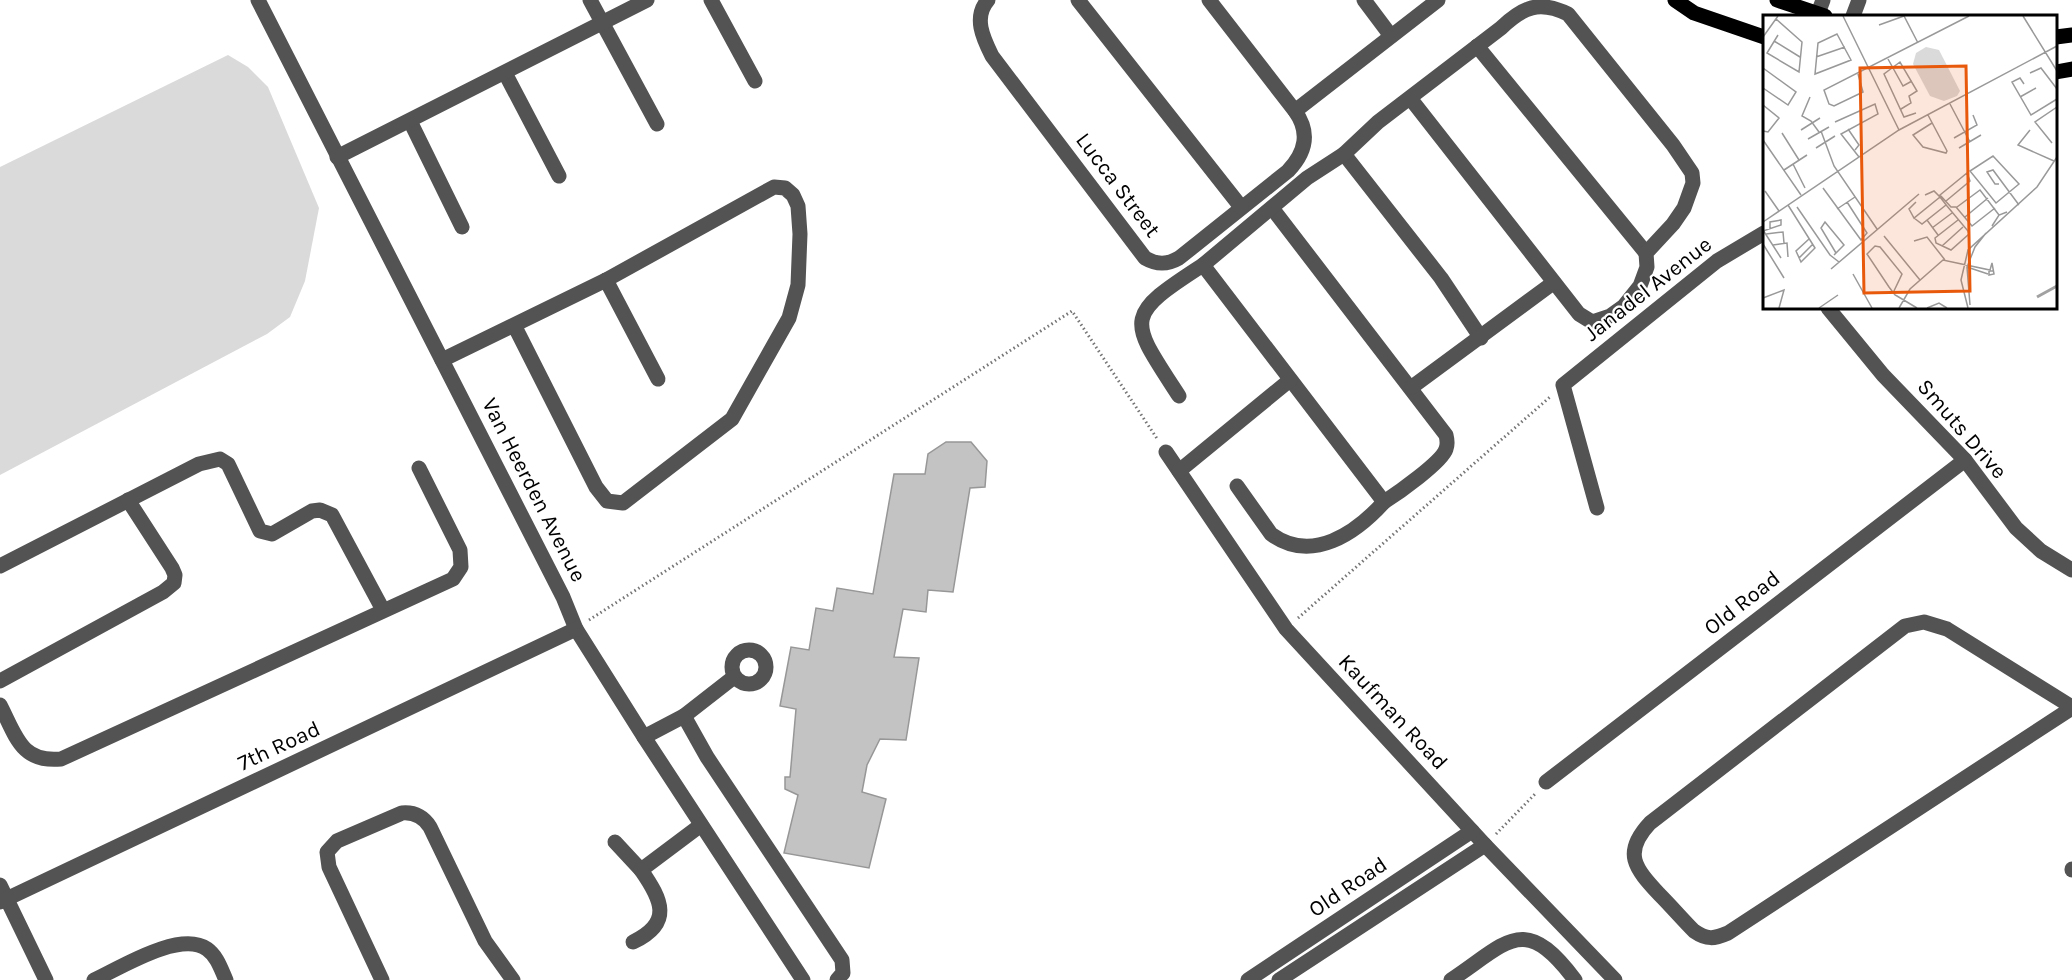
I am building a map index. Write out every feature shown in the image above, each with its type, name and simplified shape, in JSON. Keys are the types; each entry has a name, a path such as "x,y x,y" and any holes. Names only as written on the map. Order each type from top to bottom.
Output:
{"main road":[{"path":"1675,0 1694,13 1763,37"},
{"path":"1777,0 1821,12"},
{"path":"2057,37 2072,35"},
{"path":"2057,72 2072,69"}],"street":[{"name":"Van Heerden Avenue","path":"258,0 563,597 576,629 803,980"},
{"path":"590,0 657,124"},
{"path":"338,157 647,0"},
{"path":"711,0 754,81"},
{"name":"Lucca Street","path":"988,0 982,7 981,32 992,56 1145,258 1154,263 1173,261 1276,181 1299,158 1306,136 1305,128 1296,111 1209,0"},
{"path":"1078,0 1241,207"},
{"path":"1364,0 1391,36"},
{"path":"1296,111 1438,0"},
{"path":"1853,15 1859,0"},
{"path":"1179,396 1144,342 1142,317 1151,301 1203,265 1307,178 1344,154 1378,122 1519,11 1535,3 1561,9 1586,35 1692,172 1693,183 1684,208 1673,224 1646,253"},
{"path":"1410,98 1579,314 1592,322 1624,306 1640,286 1647,267 1646,253 1477,46"},
{"path":"505,73 559,176"},
{"path":"410,121 462,227"},
{"path":"1344,154 1441,278 1481,338"},
{"path":"442,360 606,280 774,187 785,188 795,199 799,213 800,260 795,301 789,318 738,410 721,430 623,503 607,501 596,487 514,325"},
{"path":"1237,486 1271,534 1279,540 1304,546 1324,544 1339,539 1358,526 1446,450 1446,435 1412,387 1272,208"},
{"name":"Janadel Avenue","path":"1563,386 1717,261 1763,234"},
{"path":"1203,265 1384,502"},
{"path":"606,280 658,379"},
{"path":"1412,387 1553,283"},
{"name":"Smuts Drive","path":"1828,309 1883,375 1965,460 2016,528 2041,551 2072,570"},
{"path":"1179,471 1290,380"},
{"path":"1563,386 1597,508"},
{"name":"Kaufman Road","path":"1166,452 1286,628 1485,845 1615,980"},
{"path":"0,566 199,464 215,459 224,460 260,531 272,534 312,511 320,510 332,515 383,610"},
{"name":"Old Road","path":"1546,782 1965,460"},
{"path":"0,705 23,748 40,760 61,759 453,579 461,567 460,550 418,468"},
{"path":"0,681 163,592 174,583 175,575 172,568 128,500"},
{"path":"1924,622 1947,629 2072,707 1738,927 1714,939 1703,938 1694,931 1639,872 1634,859 1634,847 1639,835 1650,823 1905,626 1924,622"},
{"name":"7th Road","path":"2,895 576,629"},
{"path":"644,737 684,716 734,678"},
{"path":"684,716 713,766 842,960 843,973 837,980"},
{"path":"382,980 329,867 327,852 337,841 402,813 411,812 422,818 430,827 485,941 513,980"},
{"path":"640,870 701,825"},
{"name":"Old Road","path":"1248,980 1472,831"},
{"path":"615,842 640,870 657,899 660,919 652,933 633,942"},
{"name":"Old Road","path":"1279,980 1485,845"},
{"path":"2,895 46,980"},
{"path":"1452,980 1517,938 1540,944 1575,980"},
{"path":"94,980 167,946 183,942 196,943 206,948 215,957 226,980"}],"path":[{"path":"576,629 1072,311 1166,452"},
{"path":"1286,628 1563,386"},
{"path":"1485,845 1546,782"}],"shaded area":[{"path":"228,55 248,67 268,87 319,208 305,281 290,317 267,334 0,475 0,167"}],"building":[{"path":"946,442 971,442 987,461 985,487 970,488 953,592 928,590 926,612 903,609 894,657 919,658 906,740 880,739 867,765 862,792 886,799 869,868 784,853 798,795 785,789 785,777 790,777 796,709 780,706 791,647 809,650 816,608 833,611 837,588 873,594 894,474 925,474 928,454"}]}
